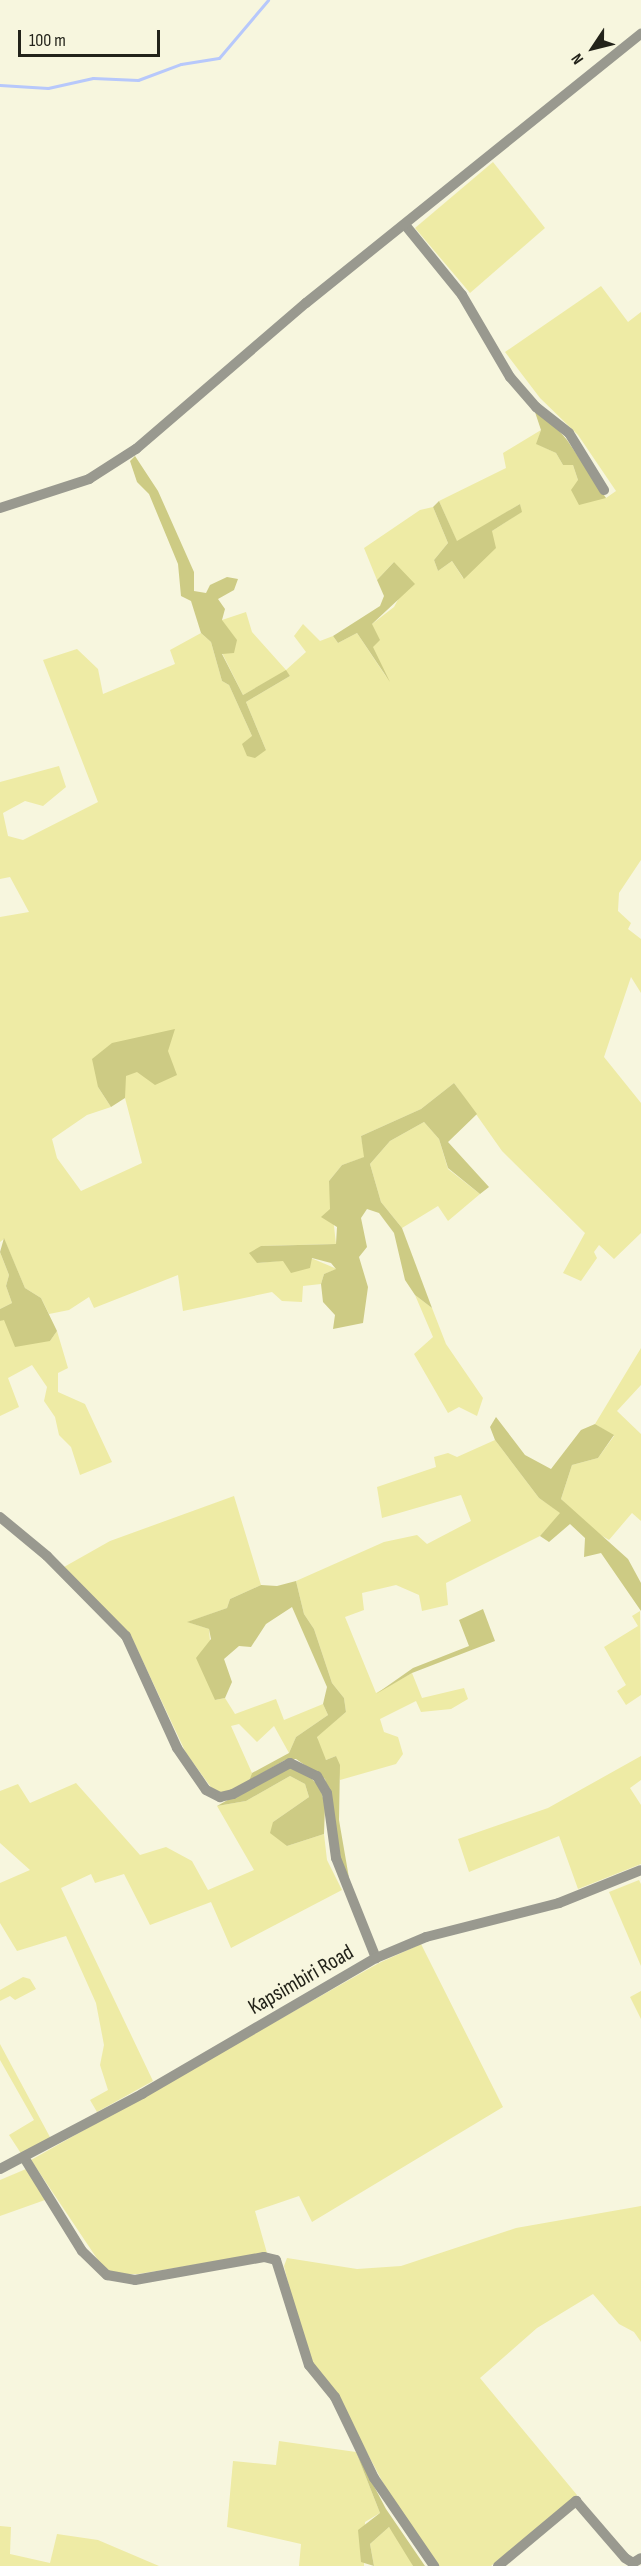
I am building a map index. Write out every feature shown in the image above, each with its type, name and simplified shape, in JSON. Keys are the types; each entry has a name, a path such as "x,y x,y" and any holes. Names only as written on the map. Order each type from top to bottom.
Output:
{"street":[{"path":"0,508 89,479 136,449 306,303 406,226 641,33"},
{"path":"406,226 462,295 510,377 536,407 569,433 604,490"},
{"path":"0,1517 47,1556 126,1636 177,1748 206,1790 216,1796 228,1795 290,1763 317,1776 327,1792 336,1858 376,1958"},
{"name":"Kapsimbiri Road","path":"0,2169 25,2159 376,1958 426,1937 559,1903 641,1870"},
{"path":"25,2159 82,2251 107,2275 135,2280 264,2257 276,2260 312,2371 335,2397 374,2478 434,2566"},
{"path":"498,2566 576,2501 625,2558 633,2563 641,2558"}],"shaded area":[{"path":"493,162 545,228 470,293 415,228"},
{"path":"601,286 628,322 641,312 641,860 619,893 618,911 631,923 628,929 641,939 641,993 631,977 604,1057 641,1103 641,1233 614,1259 599,1245 594,1252 597,1258 581,1281 563,1273 585,1233 502,1151 454,1083 421,1109 361,1136 365,1157 342,1165 329,1181 336,1244 261,1246 257,1263 311,1258 337,1269 324,1274 321,1284 303,1286 302,1302 282,1301 272,1292 183,1311 178,1275 94,1308 89,1297 69,1310 49,1314 41,1298 25,1288 4,1239 0,1242 0,917 29,912 10,877 0,879 0,782 59,766 66,787 43,806 25,801 3,813 8,836 23,840 98,802 43,660 77,649 98,669 103,694 175,664 170,650 201,633 211,642 222,681 229,685 252,736 266,750 246,702 290,676 286,671 243,695 222,653 222,620 246,612 252,632 286,670 306,652 294,636 303,624 320,641 333,636 338,643 357,633 387,678 372,647 372,624 394,607 400,596 394,562 377,580 364,548 420,510 433,507 448,543 434,560 438,571 452,561 463,578 492,531 521,512 520,504 457,542 439,501 506,468 503,453 541,430 537,444 556,453 563,465 573,465 578,480 606,498 616,491 578,435 540,398 505,352","holes":["168,1051 125,1076 125,1098 142,1163 81,1191 57,1158 52,1139 87,1115 111,1107 98,1087"]},
{"path":"535,412 549,419 567,440 606,498 579,505 571,490 578,480 573,465 563,465 556,453 536,444 541,430"},
{"path":"135,456 158,491 194,572 194,591 206,593 210,585 227,577 238,579 234,590 218,599 225,609 222,620 237,640 234,653 222,654 243,695 286,670 290,676 246,702 266,750 255,758 247,756 242,744 252,736 229,685 222,681 211,642 201,633 191,601 181,596 178,564 149,494 137,482 130,461"},
{"path":"439,501 457,541 520,504 522,512 492,531 496,548 464,579 452,561 438,571 434,560 448,543 433,507"},
{"path":"394,562 415,584 372,624 380,640 373,647 390,682 357,633 338,643 333,636 380,606 384,596 377,580"},
{"path":"175,1029 168,1051 177,1075 155,1085 137,1072 126,1076 125,1098 111,1107 98,1087 92,1059 112,1043"},
{"path":"454,1083 477,1114 448,1142 489,1187 480,1194 448,1168 439,1139 424,1122 390,1141 370,1164 381,1202 402,1228 432,1308 415,1295 405,1280 394,1233 379,1213 367,1209 361,1218 367,1247 359,1257 368,1287 363,1323 333,1329 335,1315 323,1302 321,1284 324,1274 336,1269 331,1263 312,1258 310,1268 291,1273 283,1261 257,1263 249,1253 261,1246 336,1244 337,1227 321,1217 330,1209 329,1181 342,1165 364,1157 361,1136 421,1109"},
{"path":"424,1122 439,1139 448,1169 480,1194 448,1221 438,1206 402,1228 381,1202 370,1164 390,1141"},
{"path":"4,1238 25,1288 41,1298 57,1331 50,1341 15,1347 4,1320 0,1321 0,1309 12,1303 6,1286 9,1275 0,1252"},
{"path":"0,1252 9,1275 6,1286 12,1303 0,1309"},
{"path":"415,1295 432,1308 446,1344 483,1398 477,1416 459,1407 448,1413 414,1354 433,1337"},
{"path":"4,1319 50,1341 57,1331 68,1368 58,1373 58,1392 85,1404 112,1462 80,1475 71,1447 59,1435 55,1417 44,1401 47,1387 32,1365 8,1378 19,1407 0,1416 0,1321"},
{"path":"641,1348 641,1385 617,1411 641,1434 641,1521 632,1513 609,1540 589,1528 561,1499 572,1465 598,1458 614,1436 595,1424"},
{"path":"496,1417 525,1455 551,1469 581,1430 595,1424 614,1435 598,1458 572,1465 561,1499 628,1559 641,1583 641,1611 601,1553 584,1557 585,1538 570,1524 549,1542 540,1536 560,1513 539,1498 495,1440 490,1427"},
{"path":"495,1440 539,1498 561,1513 540,1536 446,1583 448,1605 422,1611 419,1595 396,1585 362,1593 364,1610 345,1617 376,1693 412,1673 422,1698 464,1688 468,1699 451,1709 421,1712 416,1701 380,1719 384,1732 398,1737 403,1754 396,1764 340,1780 336,1756 326,1760 320,1752 317,1736 346,1712 344,1698 332,1683 314,1629 304,1614 296,1581 384,1542 417,1535 427,1544 471,1521 461,1495 382,1518 377,1487 436,1467 434,1457 448,1453 457,1457"},
{"path":"234,1496 261,1585 230,1599 227,1608 188,1622 209,1629 215,1700 225,1698 235,1714 276,1699 284,1720 323,1704 328,1715 296,1737 289,1753 274,1726 257,1742 239,1724 231,1726 252,1773 249,1781 224,1793 213,1790 186,1753 131,1636 64,1567 110,1541"},
{"path":"296,1581 304,1614 314,1629 332,1683 344,1698 346,1712 317,1737 326,1760 336,1756 340,1765 339,1820 349,1878 342,1864 325,1779 296,1759 285,1760 249,1781 252,1773 289,1753 296,1737 328,1715 323,1704 327,1687 292,1607 266,1624 251,1647 239,1646 224,1659 232,1682 225,1698 215,1700 196,1658 211,1639 209,1629 187,1622 227,1608 230,1599 261,1585 277,1586"},
{"path":"483,1609 495,1641 412,1673 376,1694 413,1668 469,1646 459,1620"},
{"path":"640,1611 641,1695 626,1705 617,1691 626,1685 604,1647 638,1626 632,1616"},
{"path":"641,1756 641,1780 630,1788 641,1805 641,1864 578,1889 559,1836 469,1872 458,1839 548,1808"},
{"path":"284,1768 295,1768 309,1776 320,1787 325,1805 324,1834 287,1846 270,1833 273,1822 309,1797 305,1784 290,1776 246,1801 217,1806"},
{"path":"290,1776 305,1784 309,1797 273,1822 287,1846 324,1834 327,1860 342,1890 231,1948 211,1902 150,1925 124,1874 95,1883 91,1874 61,1888 153,2081 97,2112 90,2100 108,2090 100,2065 104,2045 96,2003 66,1936 17,1951 0,1923 0,1883 30,1870 0,1843 0,1791 18,1784 30,1803 76,1783 140,1855 166,1847 192,1861 208,1890 254,1870 217,1806 246,1801"},
{"path":"639,1880 641,1884 641,1966 609,1892"},
{"path":"421,1944 503,2107 312,2222 299,2196 255,2211 267,2253 138,2274 116,2274 104,2269 31,2160 379,1963"},
{"path":"23,1977 30,1979 36,1989 15,2000 10,1996 0,2001 0,1990"},
{"path":"641,1991 641,2019 630,1997"},
{"path":"0,2044 51,2139 22,2155 9,2135 34,2120 0,2060"},
{"path":"26,2169 45,2200 0,2216 0,2180"},
{"path":"641,2206 641,2342 634,2332 619,2324 593,2294 537,2328 480,2378 577,2495 491,2566 438,2566 390,2496 334,2390 316,2373 297,2320 284,2266 287,2258 357,2269 401,2266 516,2228"},
{"path":"279,2441 356,2452 380,2513 365,2522 364,2566 299,2566 301,2544 227,2527 233,2461 276,2465"},
{"path":"356,2452 386,2509 425,2566 413,2566 389,2527 370,2544 374,2566 361,2562 358,2530 380,2513"},
{"path":"0,2526 11,2527 10,2554 50,2563 57,2534 98,2540 159,2566 0,2566"},
{"path":"389,2527 403,2545 413,2566 374,2566 370,2544"}],"waterway":[{"path":"0,85 48,88 93,78 138,80 181,64 219,58 268,0"}]}
